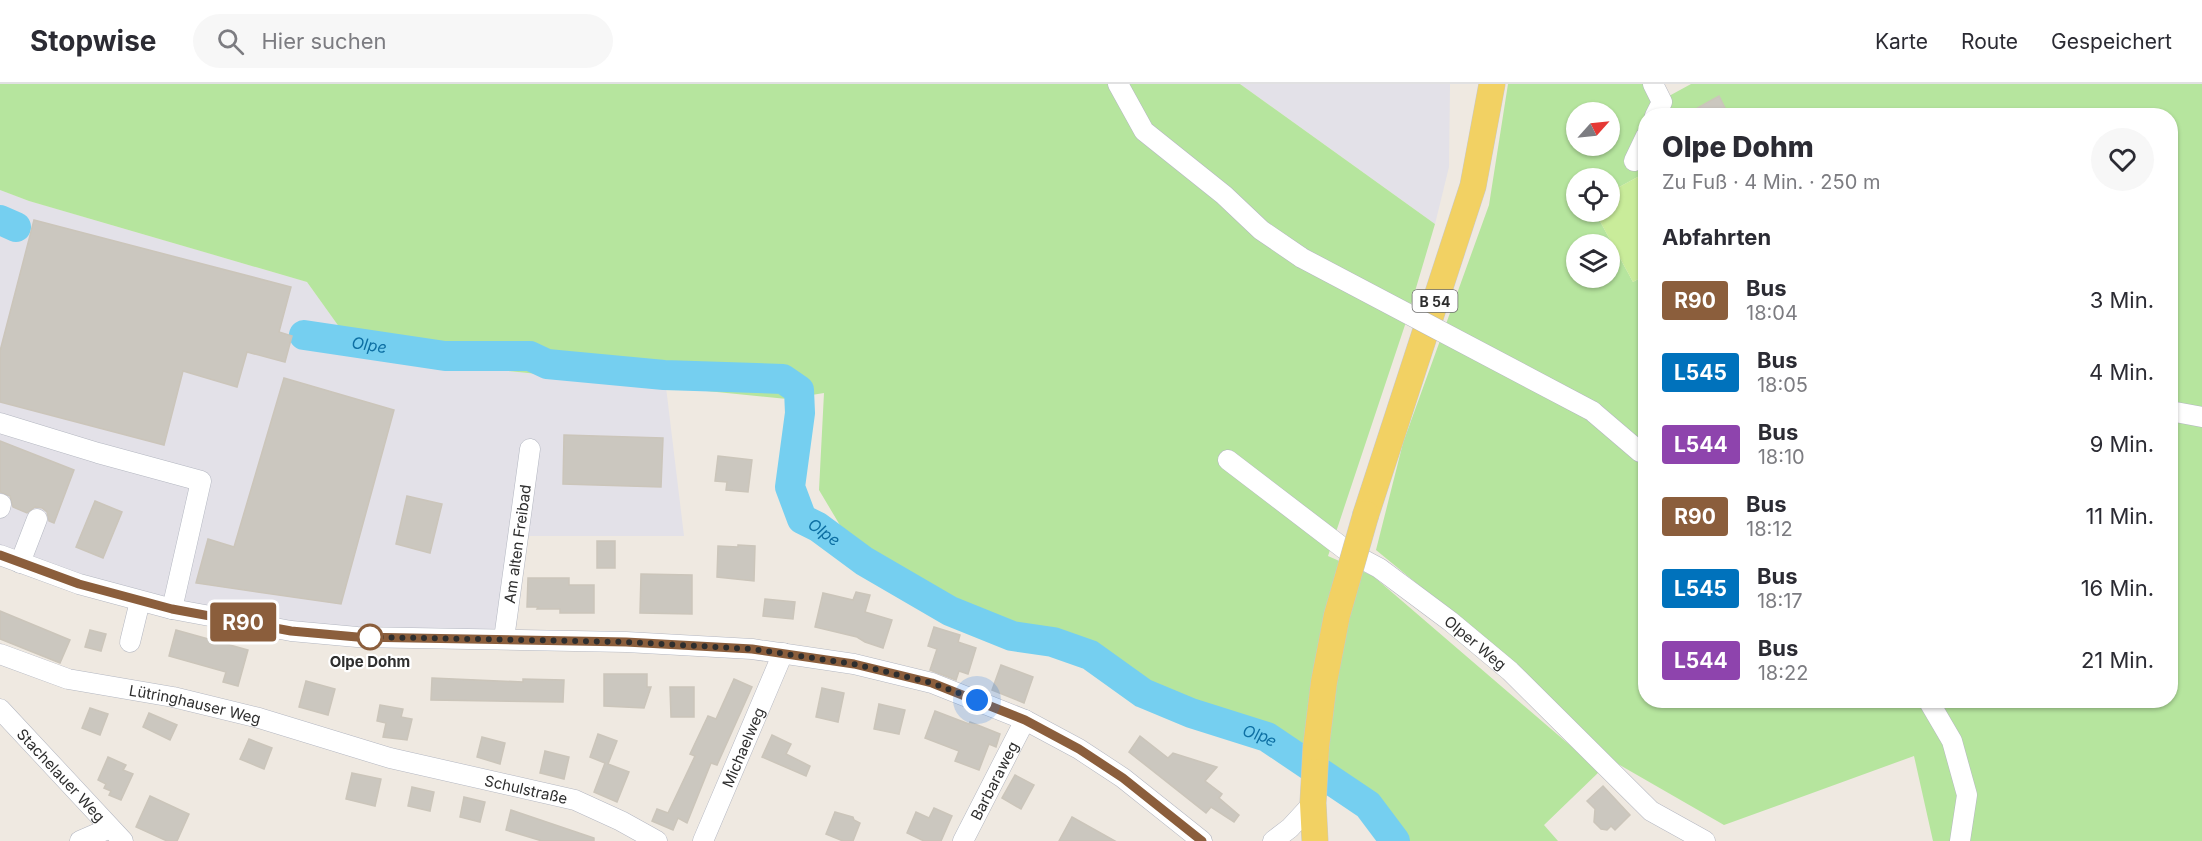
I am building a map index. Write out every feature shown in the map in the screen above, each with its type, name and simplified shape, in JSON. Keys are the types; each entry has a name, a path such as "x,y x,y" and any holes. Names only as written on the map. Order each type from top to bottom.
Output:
{"main road":[{"name":"B 54","path":"1315,841 1313,803 1316,747 1324,682 1337,615 1365,514 1473,186 1492,84"}],"street":[{"path":"1118,84 1144,131 1224,195 1261,230 1302,258 1592,411 1638,448"},
{"path":"1653,84 1662,102 1659,108"},
{"path":"1634,161 1638,153"},
{"path":"2178,412 2202,417"},
{"path":"0,423 201,481 172,609"},
{"name":"Am alten Freibad","path":"504,639 530,448"},
{"name":"Olper Weg","path":"1228,460 1347,551 1379,568 1450,621 1510,671 1651,812 1705,841"},
{"path":"20,563 37,519"},
{"path":"0,555 79,584 140,601 291,631 357,637 626,642 752,649 854,664 932,683 1025,720 1079,749 1123,778 1202,841"},
{"path":"130,642 140,601"},
{"name":"Michaelweg","path":"702,841 783,652"},
{"name":"Lütringhauser Weg","path":"0,654 68,680 184,699 259,718 390,758"},
{"path":"1933,708 1952,741 1967,795 1960,841"},
{"name":"Stachelauer Weg","path":"0,709 116,835"},
{"name":"Barbaraweg","path":"963,841 1025,720"},
{"name":"Schulstraße","path":"390,758 574,800 621,821 657,841"},
{"path":"1273,841 1290,828 1313,803"},
{"path":"80,841 116,835"}],"shaded area":[{"path":"1240,84 1450,84 1449,167 1435,224"},
{"path":"0,190 29,201 307,282 360,356 666,387 684,536 519,536 504,639 291,631 0,555"}],"green space":[{"path":"0,84 1240,84 1435,224 1405,325 1328,556 1373,576 1600,771 1544,825 1558,841 1405,841 1373,801 1271,732 1192,706 1153,689 1096,652 1065,637 1018,630 964,608 844,532 819,490 824,393 787,399 360,356 307,282 29,201 0,190"},
{"path":"1508,84 1663,84 1669,96 1691,84 2202,84 2202,841 1933,841 1914,756 1724,825 1611,760 1499,651 1376,550 1403,443 1489,205"},
{"path":"1638,177 1638,279 1633,282 1620,258 1620,234 1607,234 1600,222 1620,222 1620,187"}],"building":[{"path":"1719,96 1725,108 1697,108"},
{"path":"34,220 291,287 279,332 292,336 285,362 247,352 237,387 183,371 164,445 0,402 0,351"},
{"path":"284,378 394,410 341,604 196,583 208,539 234,547"},
{"path":"564,435 663,438 661,487 563,484"},
{"path":"0,441 74,470 54,523 49,521 47,512 42,508 35,507 27,513 13,507 10,496 0,492"},
{"path":"718,456 752,460 748,492 726,490 727,482 715,481"},
{"path":"407,496 442,504 430,553 396,544"},
{"path":"95,501 122,512 103,558 76,547"},
{"path":"597,541 615,541 615,568 597,568"},
{"path":"738,545 755,546 754,581 717,577 718,546 738,547"},
{"path":"641,574 692,575 692,614 640,613"},
{"path":"528,578 569,578 569,585 594,585 594,613 560,613 560,609 527,607"},
{"path":"856,592 870,595 865,612 892,620 883,648 857,637 815,627 823,593 853,600"},
{"path":"765,599 795,602 793,619 763,616"},
{"path":"0,611 70,640 60,663 0,639"},
{"path":"934,627 960,635 958,642 976,648 968,674 959,671 956,680 930,670 937,649 928,646"},
{"path":"90,630 106,634 101,651 85,647"},
{"path":"176,630 248,650 238,686 223,682 226,672 169,656"},
{"path":"1001,665 1033,677 1024,703 992,690"},
{"path":"604,674 647,674 647,687 651,687 644,708 604,706"},
{"path":"432,678 523,682 523,679 564,680 563,702 431,700"},
{"path":"734,679 752,687 717,765 711,763 687,823 678,818 673,830 652,821 657,809 668,813 695,756 690,754 708,716 716,719"},
{"path":"306,681 335,689 328,715 299,707"},
{"path":"670,687 694,687 694,717 671,717"},
{"path":"822,688 844,693 838,722 816,717"},
{"path":"879,704 905,710 899,734 874,729"},
{"path":"380,705 403,709 401,717 412,719 407,740 383,737 386,723 377,721"},
{"path":"90,708 108,714 100,735 82,728"},
{"path":"935,711 1000,734 996,747 989,744 979,770 955,761 959,751 925,738"},
{"path":"149,713 177,725 170,740 143,727"},
{"path":"598,734 617,741 608,764 629,772 617,802 594,792 605,763 590,757"},
{"path":"772,735 791,744 786,754 810,766 806,776 762,757"},
{"path":"1140,736 1168,758 1173,753 1217,767 1205,781 1222,794 1219,798 1239,815 1234,822 1211,807 1206,813 1129,752"},
{"path":"482,737 505,743 500,764 477,757"},
{"path":"249,739 272,748 264,769 240,759"},
{"path":"545,751 569,757 564,779 540,773"},
{"path":"108,757 126,765 123,770 133,774 121,800 109,795 111,791 104,788 106,784 98,780"},
{"path":"352,773 381,779 375,806 346,799"},
{"path":"1015,775 1034,785 1021,809 1002,798"},
{"path":"1603,786 1630,815 1615,830 1611,826 1607,830 1601,829 1594,822 1595,809 1587,801"},
{"path":"412,787 434,792 430,811 408,806"},
{"path":"150,796 189,814 177,841 167,841 136,827"},
{"path":"464,797 485,802 480,822 460,817"},
{"path":"934,808 952,816 941,841 924,841 907,833 916,812 929,818"},
{"path":"511,810 594,838 594,841 542,841 506,830"},
{"path":"835,812 853,817 860,823 853,841 843,841 826,834"},
{"path":"1072,817 1115,841 1059,841"}],"waterway":[{"name":"Olpe","path":"0,220 16,227"},
{"name":"Olpe","path":"304,335 445,356 530,356 547,364 664,375 783,379 799,390 800,413 790,487 802,519 818,527 864,561 950,611 1012,636 1053,642 1090,655 1143,693 1191,713 1267,737 1368,805 1395,841"}],"bus line":[{"name":"R90","path":"0,555 79,584 172,609 291,631 357,637 626,642 752,649 854,664 932,683 1025,720 1079,749 1123,778 1202,841"}],"place":[{"name":"Olpe Dohm","path":"370,637"}],"route":[{"path":"370,637 626,642 783,652 854,664 932,683 977,700"}]}
